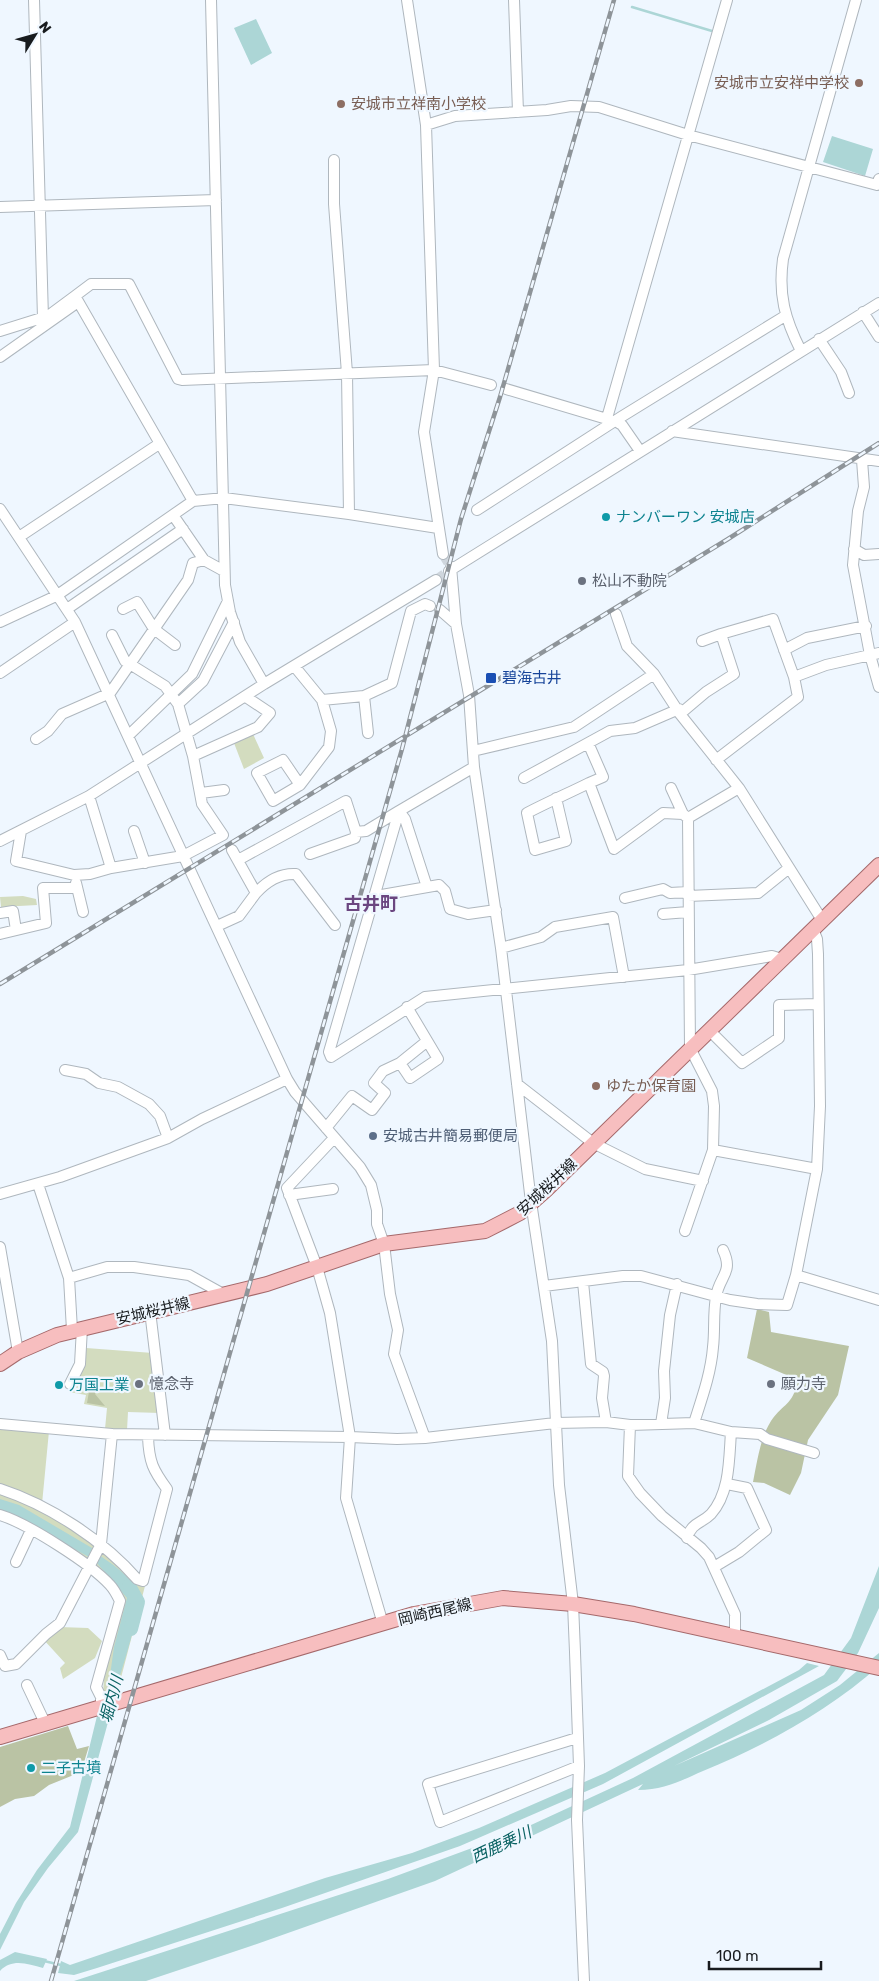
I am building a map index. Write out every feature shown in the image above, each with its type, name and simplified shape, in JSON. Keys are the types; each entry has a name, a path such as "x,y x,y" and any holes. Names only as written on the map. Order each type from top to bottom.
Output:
{"main road":[{"name":"安城桜井線","path":"0,1364 18,1352 77,1329 267,1284 384,1244 485,1231 512,1218 593,1143 879,865"},
{"name":"岡崎西尾線","path":"0,1737 414,1614 502,1598 573,1604 634,1614 879,1668"}],"street":[{"path":"34,0 43,318"},
{"path":"211,0 224,498 224,571 228,601 240,642 264,684"},
{"path":"407,0 426,125 434,370 424,432 438,528 444,554"},
{"path":"514,0 518,112"},
{"path":"612,420 688,135 727,0"},
{"path":"800,351 785,316 780,276 808,167 856,0"},
{"path":"426,125 455,116 572,106 599,107 688,135 877,185 879,179"},
{"path":"334,160 334,204 347,373 349,514"},
{"path":"0,207 216,200"},
{"path":"0,357 76,299 91,284 129,284 178,379 434,370 491,386"},
{"path":"0,331 43,318 76,299"},
{"path":"76,299 193,501"},
{"path":"584,1981 577,1820 579,1766 576,1738 573,1604 559,1485 555,1423 557,1400 552,1341 531,1202 496,910 474,767 469,695 456,624 451,569 879,303"},
{"path":"863,312 879,337"},
{"path":"477,510 612,420 785,316"},
{"path":"819,339 839,368 849,393"},
{"path":"506,389 622,424 640,451"},
{"path":"672,431 828,452 862,460 879,461"},
{"path":"19,537 159,444"},
{"path":"862,460 864,488 858,511 854,565 866,626 874,654 879,686"},
{"path":"0,622 56,596 193,501 224,498 349,514 438,528"},
{"path":"0,509 75,622 110,693 183,856 287,1079 295,1092 360,1168 371,1185 377,1210 377,1224 384,1244 390,1294 398,1330 394,1354 425,1438"},
{"path":"174,515 204,560 224,571"},
{"path":"67,609 183,529"},
{"path":"854,549 864,555 879,554"},
{"path":"36,739 48,731 62,714 110,693 188,580 193,563 204,560"},
{"path":"0,841 89,796 264,684 436,580"},
{"path":"129,735 170,693 192,674 228,601"},
{"path":"123,609 138,602 154,629 175,645"},
{"path":"322,700 364,696 392,683 411,611 424,604 434,608 456,624"},
{"path":"544,1286 641,1276 757,1304 787,1305 796,1275 817,1169 820,1106 818,924 790,868 739,788 680,712 654,674 627,646 616,614"},
{"path":"702,641 773,619 794,677 798,697 716,760"},
{"path":"0,673 75,622"},
{"path":"178,704 203,681 234,622"},
{"path":"784,650 807,638 866,626"},
{"path":"524,778 589,745 610,731 635,728 680,712 734,674 721,634"},
{"path":"21,832 16,861 74,875 90,874 111,868 183,856 223,835 202,804 188,734 178,704 165,686 130,666 125,661 112,635"},
{"path":"794,677 826,665 874,654"},
{"path":"295,667 322,700 331,730 329,747 300,784"},
{"path":"474,751 574,727 654,674"},
{"path":"364,696 368,733"},
{"path":"193,756 258,727 270,713 246,697"},
{"path":"556,798 566,841 535,850 528,813 556,798 603,777 589,745"},
{"path":"356,832 366,831 392,818 399,811 474,767"},
{"path":"590,783 614,848 663,813 686,816 739,788"},
{"path":"671,788 686,816 690,1048 712,1091 714,1106 713,1150 685,1231"},
{"path":"200,793 224,790"},
{"path":"89,796 111,868"},
{"path":"238,860 346,801 356,832 355,838 310,854"},
{"path":"399,811 405,818 427,887"},
{"path":"399,811 329,1055 334,1057 407,1007 425,997 688,970 772,956 782,959"},
{"path":"134,831 145,863"},
{"path":"232,850 256,893"},
{"path":"624,898 663,889 670,894 758,893 790,868"},
{"path":"217,926 239,916 264,884 284,874 296,874 334,925"},
{"path":"74,875 83,912"},
{"path":"376,896 439,885 445,891 450,909 468,914 496,910"},
{"path":"0,934 46,923 43,888 77,888"},
{"path":"0,913 13,911 16,930"},
{"path":"663,914 688,912"},
{"path":"501,948 541,937 555,927 613,916 624,977"},
{"path":"709,1030 742,1063 779,1038 779,1005 818,1004"},
{"path":"400,1064 410,1078 438,1059 426,1042 407,1007"},
{"path":"326,1128 352,1096 372,1110 385,1093 374,1083 383,1071 400,1064 426,1042"},
{"path":"65,1070 86,1074 99,1083 118,1087 149,1104 160,1116 168,1138"},
{"path":"0,1194 38,1184 168,1138 202,1119 287,1079"},
{"path":"517,1084 593,1143 645,1169 703,1181"},
{"path":"334,1138 287,1188 317,1267 330,1313 350,1436 346,1498 383,1624"},
{"path":"713,1150 817,1169"},
{"path":"38,1184 69,1278 77,1329 83,1344 80,1364 70,1384"},
{"path":"289,1195 333,1189"},
{"path":"0,1247 18,1352"},
{"path":"694,1423 705,1390 713,1348 716,1295 728,1269 723,1250"},
{"path":"69,1278 107,1267 134,1267 189,1276 225,1294"},
{"path":"796,1275 879,1300"},
{"path":"583,1282 590,1336 591,1364 603,1372 604,1376 602,1398 606,1422"},
{"path":"661,1424 665,1398 664,1370 670,1315 677,1284"},
{"path":"150,1311 165,1435"},
{"path":"0,1424 112,1434 425,1438 555,1423 606,1422 630,1425 694,1423 731,1432 760,1434 767,1439 814,1453"},
{"path":"630,1425 628,1476 640,1493 662,1516 701,1548 714,1567 735,1614 735,1637"},
{"path":"687,1538 690,1528 710,1515 727,1484 731,1432"},
{"path":"0,1655 5,1666 16,1664 46,1634 60,1624 90,1566 101,1544 112,1434"},
{"path":"0,1489 40,1506 101,1544 137,1579 143,1581 167,1489 152,1467 149,1458 148,1437"},
{"path":"714,1567 739,1552 766,1530 747,1488 727,1484"},
{"path":"0,1515 31,1530 90,1566 112,1586 120,1601 96,1687 108,1705"},
{"path":"16,1562 31,1530"},
{"path":"27,1685 45,1723"},
{"path":"576,1738 428,1784 440,1822 579,1766"}],"shaded area":[{"path":"253,734 264,758 244,769 234,743"},
{"path":"23,896 36,899 37,905 1,907 0,897"},
{"path":"757,1309 769,1312 771,1332 849,1346 838,1395 808,1440 801,1473 790,1495 764,1483 753,1482 759,1451 767,1428 790,1400 798,1380 747,1358"},
{"path":"86,1348 153,1353 160,1413 128,1412 127,1430 105,1429 107,1408 84,1404 86,1395 69,1392 82,1371"},
{"path":"90,1386 97,1388 95,1394 105,1406 87,1403"},
{"path":"0,1426 49,1431 42,1504 0,1486"},
{"path":"0,1493 37,1510 73,1530 95,1545 133,1579 145,1586 117,1693 103,1696 104,1675 118,1590 0,1511"},
{"path":"59,1627 88,1628 102,1641 95,1658 63,1679 60,1668 65,1663 43,1639"},
{"name":"二子古墳","path":"68,1726 77,1749 89,1746 81,1772 49,1785 34,1796 15,1799 0,1807 0,1747"}],"water":[{"path":"256,19 272,53 251,65 234,28"},
{"path":"832,136 873,149 865,176 823,162"},
{"path":"0,1499 19,1505 92,1548 89,1557 0,1509"},
{"path":"99,1555 117,1567 128,1578 133,1584 138,1597 133,1632 121,1673 114,1695 107,1697 114,1647 127,1598 96,1562"},
{"name":"西鹿乗川","path":"879,1566 879,1608 858,1653 837,1681 769,1720 674,1766 801,1710 840,1685 879,1653 879,1666 839,1698 795,1726 750,1750 672,1784 647,1790 638,1790 643,1784 435,1881 248,1947 146,1981 74,1981 388,1879 518,1831 633,1778 824,1675 851,1638"},
{"path":"807,1663 819,1666 603,1784 460,1846 282,1908 97,1968 74,1975 58,1973 61,1961 70,1965 325,1878 412,1853 479,1828 605,1773 799,1670"},
{"path":"110,1715 78,1832 48,1868 24,1902 0,1950 0,1934 16,1903 37,1870 70,1827 97,1716"},
{"path":"15,1952 47,1959 43,1968 15,1963 0,1971 0,1960"}],"waterway":[{"path":"632,7 712,31"},
{"name":"堀内川","path":"129,1586 138,1602 131,1629"},
{"path":"44,1961 61,1965"}],"tunnel":[{"path":"443,554 451,567"},
{"path":"436,580 449,571"}],"railway":[{"path":"51,1981 402,749 461,519 500,397 614,0"},
{"path":"0,984 728,539 879,443"}],"place":[{"name":"安城市立安祥中学校","path":"859,83"},
{"name":"安城市立祥南小学校","path":"341,104"},
{"name":"ナンバーワン 安城店","path":"606,517"},
{"name":"松山不動院","path":"582,581"},
{"name":"碧海古井","path":"491,678"},
{"name":"ゆたか保育園","path":"596,1086"},
{"name":"安城古井簡易郵便局","path":"373,1136"},
{"name":"憶念寺","path":"139,1384"},
{"name":"願力寺","path":"771,1384"},
{"name":"万国工業","path":"59,1385"},
{"name":"二子古墳","path":"31,1768"}],"district":[{"name":"古井町","path":"371,904"}]}
